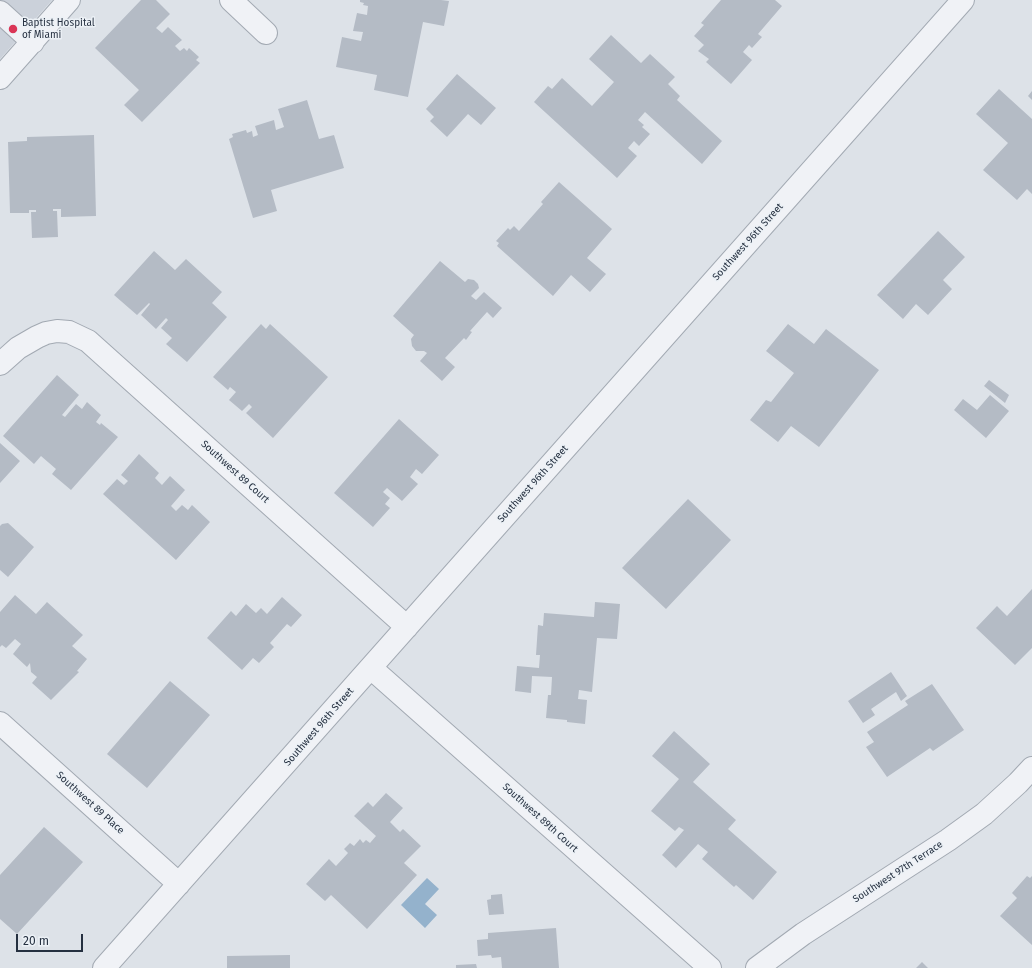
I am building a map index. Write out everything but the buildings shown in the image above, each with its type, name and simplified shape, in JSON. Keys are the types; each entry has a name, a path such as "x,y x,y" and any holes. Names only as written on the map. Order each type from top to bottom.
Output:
{"street":[{"path":"0,78 69,0"},
{"path":"231,0 266,33"},
{"name":"Southwest 96th Street","path":"104,968 963,0"},
{"path":"0,12 33,42"},
{"name":"Southwest 89 Court","path":"0,364 9,355 28,342 46,333 57,331 69,332 88,341 407,627"},
{"name":"Southwest 89th Court","path":"371,668 710,968"},
{"name":"Southwest 89 Place","path":"0,723 179,884"},
{"name":"Southwest 97th Terrace","path":"757,968 803,934 948,840 984,814 1032,768"}],"shaded area":[{"name":"Baptist Hospital of Miami","path":"0,0 52,0 0,59"}],"water":[{"path":"427,878 439,889 425,904 437,915 425,928 401,905"}],"place":[{"name":"Baptist Hospital of Miami","path":"13,29"}]}
